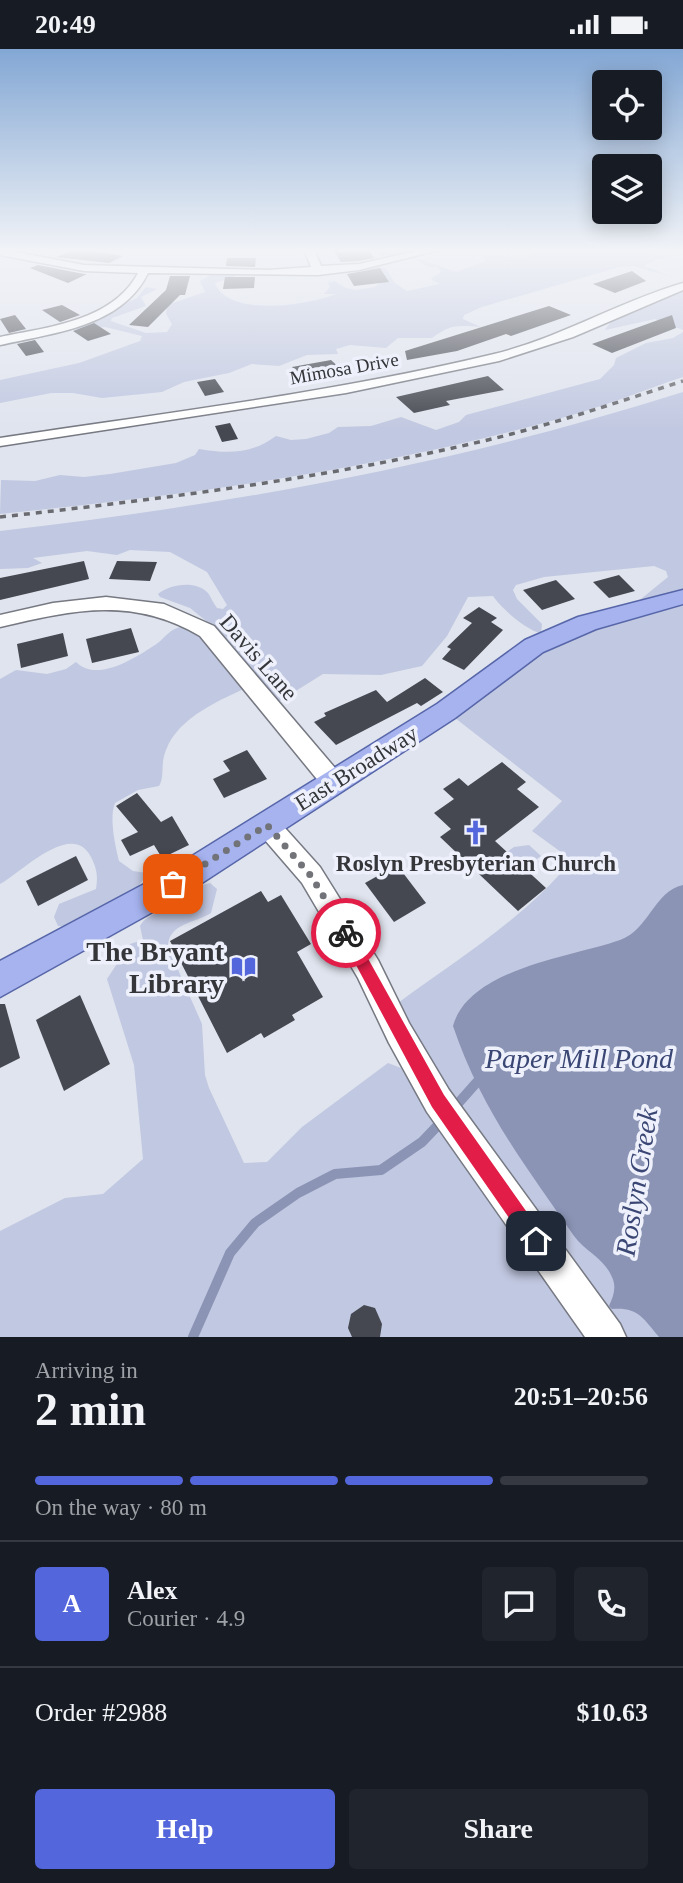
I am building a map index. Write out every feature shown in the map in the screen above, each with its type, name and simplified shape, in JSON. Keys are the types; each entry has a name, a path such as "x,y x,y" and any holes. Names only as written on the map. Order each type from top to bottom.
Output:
{"main road":[{"name":"East Broadway","path":"0,980 173,884 446,711 508,663 543,642 587,623 683,597"}],"street":[{"path":"0,341 68,325 108,309"},
{"name":"Mimosa Drive","path":"0,442 346,389 499,357 569,334 628,309"},
{"name":"Davis Lane","path":"0,621 86,603 116,601 143,603 188,618 207,631 334,782"},
{"path":"267,825 311,876 361,957 438,1101 472,1153 607,1337"}],"shaded area":[{"path":"113,309 137,309 112,318 111,321 146,333 167,332 172,324 166,314 167,309 477,309 464,315 463,319 481,327 454,327 432,338 398,338 386,348 350,345 336,349 338,354 307,355 279,366 252,364 229,373 184,382 162,392 102,398 73,393 51,393 0,403 0,380 79,363 140,341 142,336 105,327 69,330"},
{"path":"627,309 683,309 683,330 655,319 605,330"},
{"path":"683,332 683,377 558,419 420,453 281,479 0,514 1,480 35,481 60,475 84,477 110,474 176,463 195,455 199,449 239,451 258,446 276,436 291,440 306,439 329,433 338,427 371,426 401,417 436,430 459,422 466,415 600,379 614,365 616,358 646,343 673,338"},
{"path":"683,392 683,1337 0,1337 0,1231 65,1198 103,1194 143,1159 134,1065 107,979 130,944 143,940 140,926 144,921 154,914 186,907 203,885 210,883 217,889 211,913 178,928 169,939 168,947 202,1024 205,1075 209,1088 244,1163 267,1162 302,1127 388,1063 401,1068 408,1080 429,1067 398,1003 512,919 572,860 532,831 562,801 446,711 508,663 636,603 668,577 666,571 654,566 544,577 516,585 513,590 517,599 542,624 541,633 515,618 493,596 468,597 447,636 422,666 381,675 323,674 270,707 252,685 202,710 172,738 164,755 159,786 138,790 115,803 114,839 119,861 133,871 147,873 141,883 123,899 68,927 58,926 54,917 59,904 96,889 95,865 82,847 72,844 59,846 0,884 0,679 16,670 47,674 66,669 76,662 85,668 105,669 137,656 177,628 210,624 190,608 160,597 158,594 169,588 197,586 208,593 217,608 223,609 227,605 207,572 170,552 130,550 117,555 87,551 33,558 42,563 28,568 0,569 0,531 260,494 429,461 598,418"},
{"path":"529,845 541,856 524,868 504,854 514,847"}],"water":[{"name":"Paper Mill Pond","path":"683,885 683,1337 659,1337 639,1315 609,1306 614,1283 608,1269 574,1236 506,1135 477,1084 453,1026 463,1006 479,990 524,968 630,935 665,895"}],"building":[{"path":"69,309 80,315 60,322 42,310"},
{"path":"146,309 166,309 148,327 129,325"},
{"path":"539,309 557,309 571,315 457,351 407,360 405,351"},
{"path":"15,315 26,329 9,333 0,319"},
{"path":"672,315 676,328 612,353 592,344"},
{"path":"94,323 111,334 88,341 73,331"},
{"path":"35,340 44,352 26,356 17,344"},
{"path":"331,360 344,372 304,380 292,367"},
{"path":"488,376 504,390 446,401 450,405 414,413 396,397"},
{"path":"215,379 224,392 205,396 197,382"},
{"path":"230,423 238,439 222,442 215,426"},
{"path":"84,561 89,579 0,600 0,578"},
{"path":"117,561 157,562 150,581 109,579"},
{"path":"619,575 635,591 609,598 593,582"},
{"path":"556,580 575,599 542,610 523,590"},
{"path":"479,607 497,618 491,622 503,630 464,670 442,659 451,649 447,647 472,623 463,618"},
{"path":"131,628 139,652 92,663 86,639"},
{"path":"63,633 68,656 21,668 17,644"},
{"path":"425,678 443,692 421,706 417,703 336,745 314,722 326,716 324,713 376,690 387,702"},
{"path":"247,750 267,779 224,798 213,779 230,771 223,761"},
{"name":"Roslyn Presbyterian Church","path":"502,762 526,782 517,789 539,807 495,841 546,888 518,911 440,837 451,829 434,813 454,799 443,789 459,778 468,786"},
{"path":"137,793 161,822 172,816 189,845 162,858 154,845 130,856 121,840 138,832 116,806"},
{"path":"76,856 88,880 38,906 26,881"},
{"path":"397,865 426,903 394,922 365,883"},
{"name":"The Bryant Library","path":"261,891 268,902 281,895 311,944 297,952 323,997 292,1015 295,1020 264,1038 261,1033 227,1053 170,941"},
{"path":"80,995 110,1064 64,1091 36,1020"},
{"path":"0,1004 5,1004 20,1058 0,1068"},
{"path":"364,1305 375,1308 382,1324 380,1337 352,1337 348,1328 351,1314"}],"waterway":[{"name":"Roslyn Creek","path":"454,1108 477,1082 485,1081"},
{"name":"Roslyn Creek","path":"193,1337 230,1253 255,1223 298,1193 335,1174 381,1170 422,1142 442,1121"}],"railway":[{"path":"0,517 241,487 360,467 530,429 683,381"}],"way so far":[{"path":"173,884 267,825 311,876 346,933"}],"place":[{"name":"Roslyn Presbyterian Church","path":"476,833"},
{"name":"The Bryant Library","path":"244,967"}],"route":[{"path":"346,933 368,968 399,1033 438,1101 536,1241"}]}
